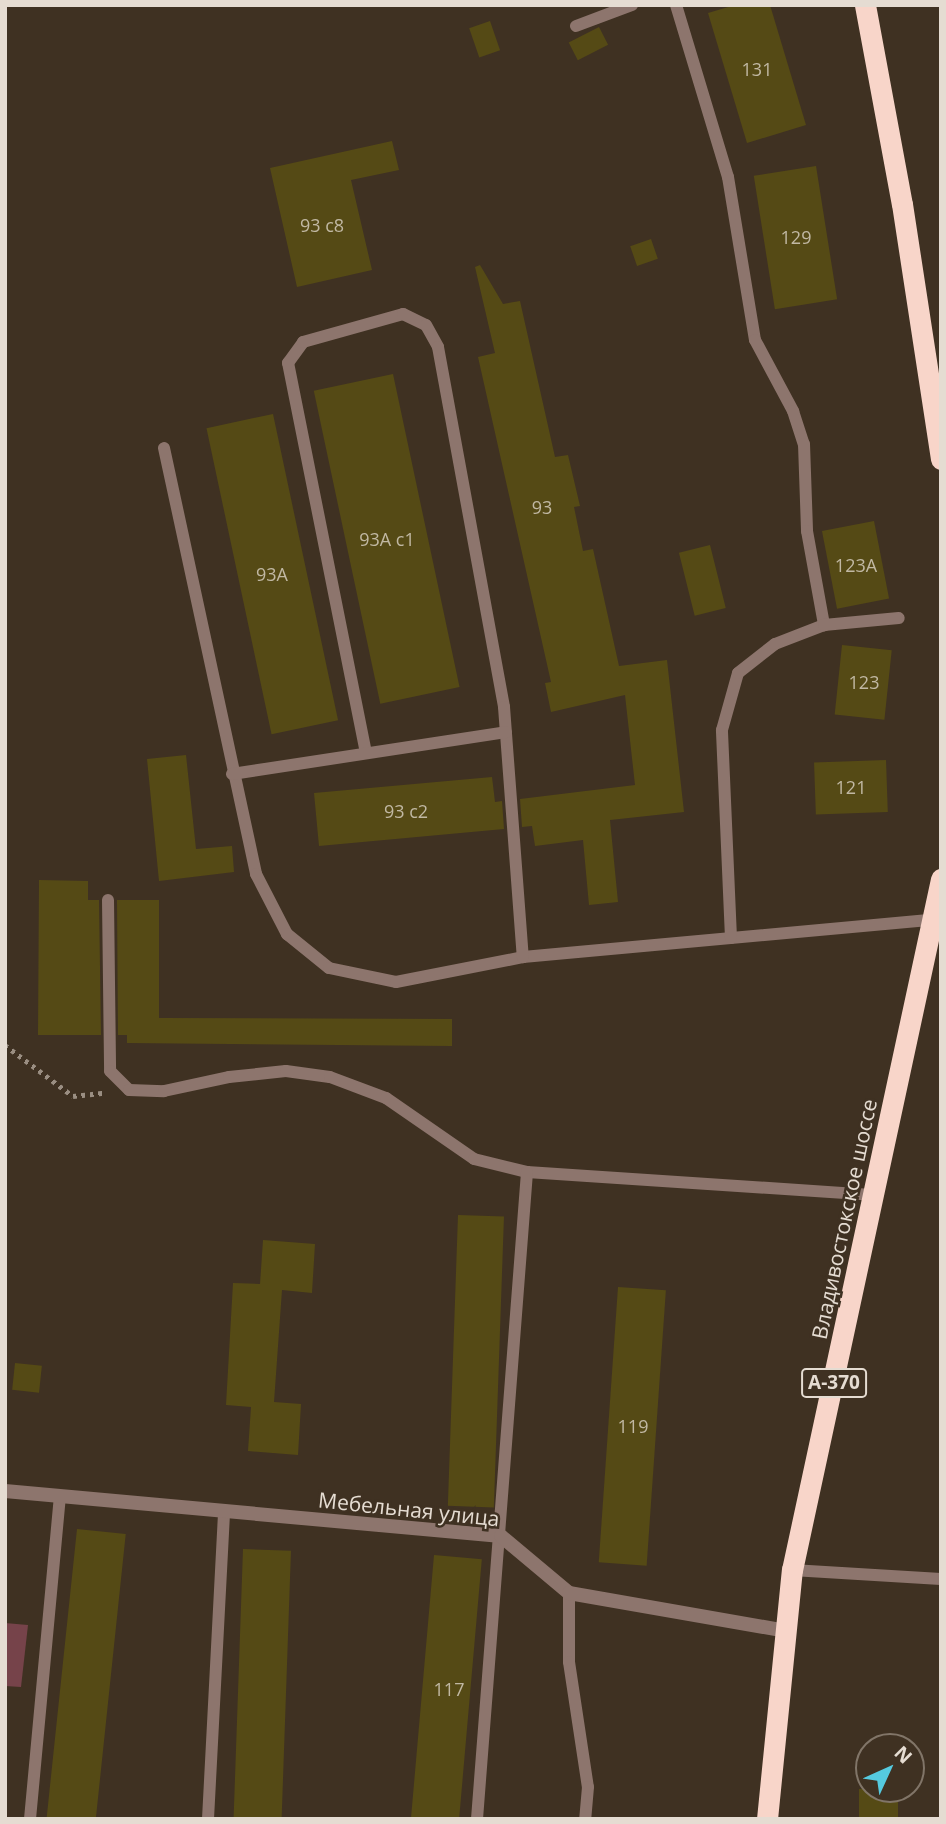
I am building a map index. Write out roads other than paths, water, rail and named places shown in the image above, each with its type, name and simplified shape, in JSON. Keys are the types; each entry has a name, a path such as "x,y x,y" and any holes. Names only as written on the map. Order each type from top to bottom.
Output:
{"highway":[{"path":"865,5 902,204 941,459"},
{"name":"Владивостокское шоссе","path":"767,1819 792,1570 941,879"}],"street":[{"name":"Мебельная улица","path":"5,1491 224,1513 502,1536 569,1593"},
{"path":"569,1593 786,1631"}],"lane":[{"path":"576,26 632,5"},
{"path":"676,5 728,177 755,340 793,411 804,444 807,531 824,625"},
{"path":"366,752 288,363 303,342 403,314 426,325 438,347 506,732 523,957"},
{"path":"164,448 232,774 257,874 287,934 328,968 396,982 523,957 931,919"},
{"path":"731,938 722,730 738,673 775,643 824,625 900,618"},
{"path":"232,774 506,732"},
{"path":"108,900 110,1071 129,1090 164,1091 229,1077 286,1071 330,1077 386,1098 474,1159 527,1172 875,1195"},
{"path":"477,1819 502,1536 527,1172"},
{"path":"30,1819 60,1497"},
{"path":"208,1819 224,1513"},
{"path":"792,1570 941,1579"},
{"path":"569,1593 569,1661 588,1787 585,1819"}]}
